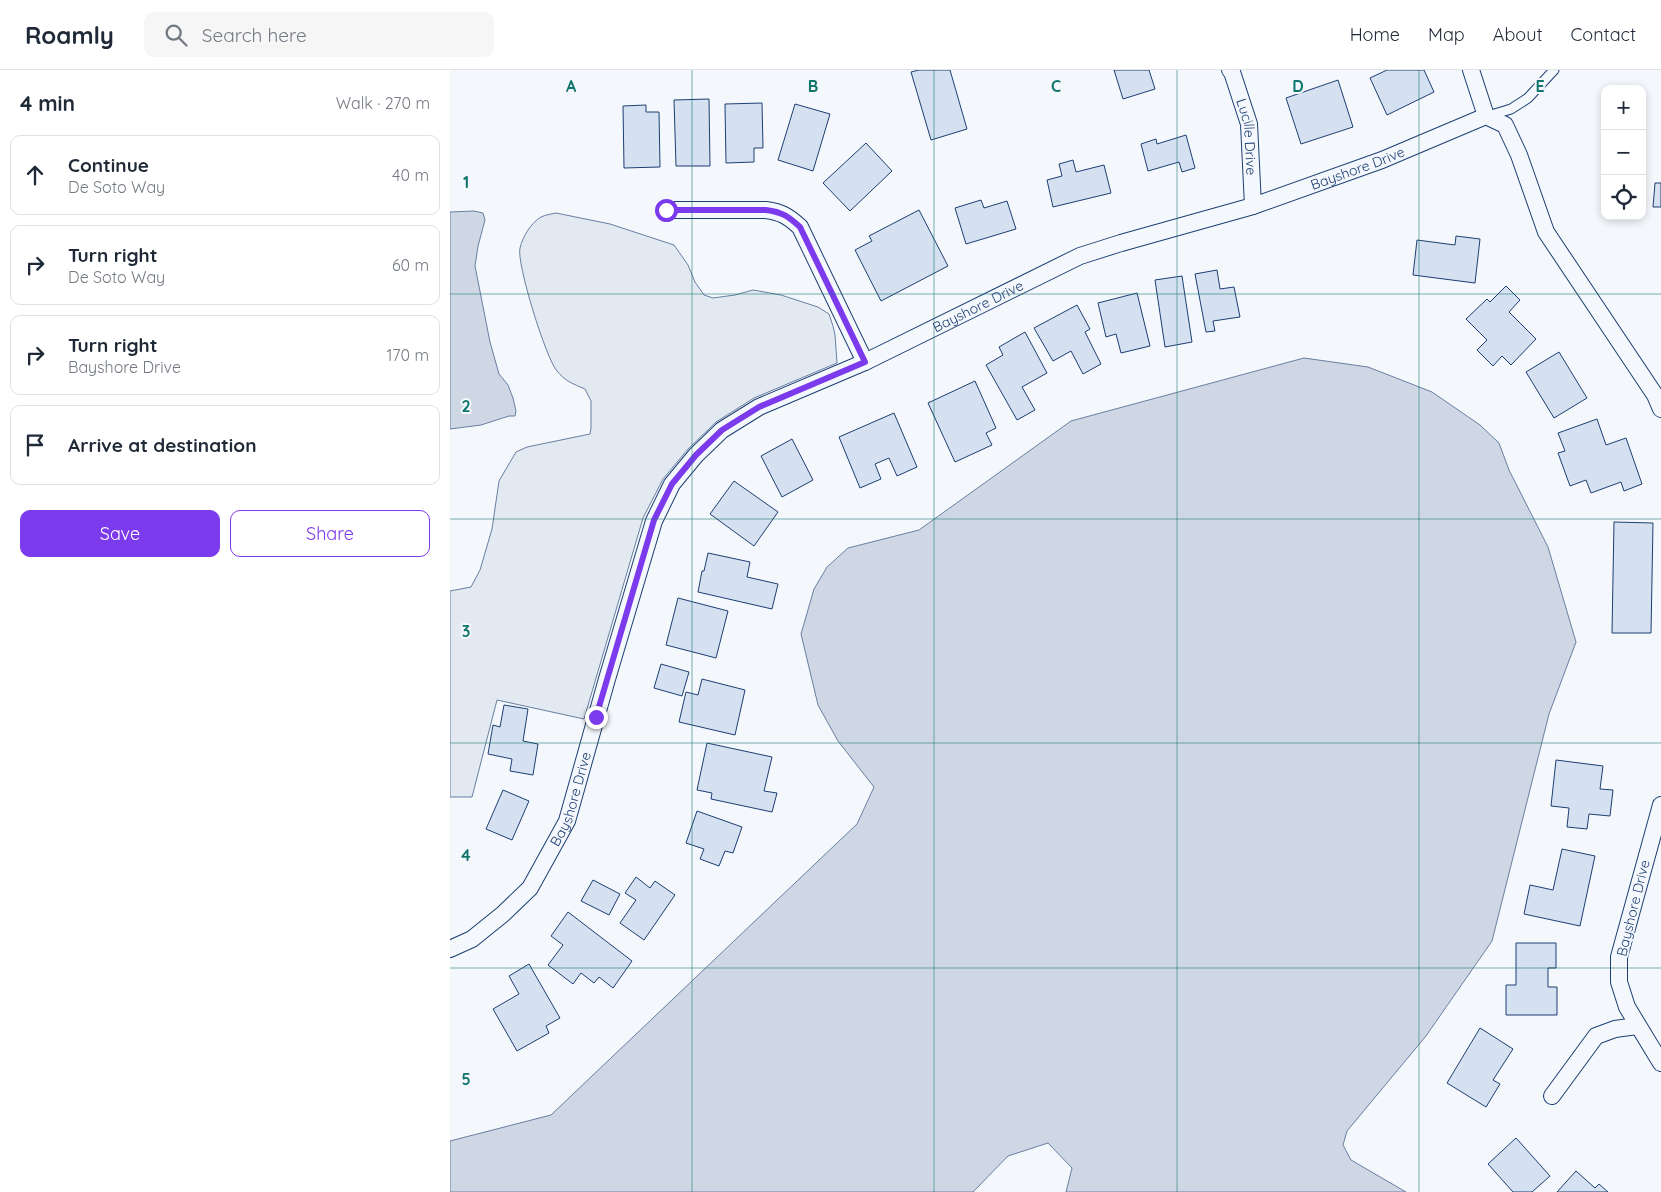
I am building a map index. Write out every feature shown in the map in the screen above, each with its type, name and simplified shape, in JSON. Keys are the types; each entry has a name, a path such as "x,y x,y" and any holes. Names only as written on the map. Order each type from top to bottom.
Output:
{"street":[{"name":"Lucille Drive","path":"1230,70 1249,124 1253,206"},
{"path":"1471,70 1486,116 1505,124 1519,155 1546,232 1655,395 1661,409"},
{"name":"Bayshore Drive","path":"450,949 472,939 503,914 530,888 567,821 654,520 672,484 696,455 722,430 759,407 865,362 1080,256 1253,206 1382,160 1486,116"},
{"path":"666,210 766,210 778,212 790,218 800,227 865,362"},
{"name":"Bayshore Drive","path":"1661,805 1619,957 1619,982 1627,1007 1661,1062"},
{"path":"1552,1096 1596,1036 1615,1029 1637,1026"}],"lane":[{"path":"1486,116 1512,109 1528,98 1554,70"}],"shaded area":[{"path":"474,211 483,213 485,220 475,266 490,342 499,374 508,385 516,411 515,416 509,416 481,425 450,429 450,212"},
{"path":"556,213 610,224 674,245 688,265 695,282 704,295 713,298 753,290 781,295 818,307 829,314 835,335 837,363 754,398 716,422 688,449 663,479 643,518 584,719 497,700 472,797 450,797 450,591 471,587 480,570 492,529 499,481 516,452 527,447 590,434 591,401 585,389 563,377 552,363 533,310 520,257 521,243 531,226 541,217"},
{"path":"1304,358 1368,367 1432,392 1480,425 1499,443 1509,470 1548,547 1576,642 1549,714 1492,941 1426,1036 1347,1131 1343,1145 1351,1160 1406,1192 1066,1192 1072,1168 1048,1143 1008,1156 973,1192 450,1192 450,1141 551,1115 857,824 874,787 838,741 818,705 801,634 814,589 827,567 848,548 919,530 1071,421"}],"building":[{"path":"919,70 950,70 967,129 931,140 911,72"},
{"path":"1114,70 1149,70 1155,89 1123,99"},
{"path":"1387,70 1424,70 1434,92 1387,115 1370,78"},
{"path":"1338,80 1353,127 1301,144 1286,98"},
{"path":"709,99 710,166 676,166 674,100"},
{"path":"762,103 763,148 754,148 754,162 726,163 725,104"},
{"path":"795,104 830,114 813,171 778,160"},
{"path":"646,105 646,112 659,112 660,167 624,168 623,106"},
{"path":"1186,135 1195,168 1182,172 1179,162 1148,171 1141,144 1156,139 1157,144"},
{"path":"866,143 892,171 850,211 823,183"},
{"path":"1073,160 1076,172 1104,165 1111,193 1053,207 1047,180 1062,176 1059,164"},
{"path":"1655,183 1661,183 1661,207 1653,207"},
{"path":"981,200 984,208 1007,201 1016,229 966,244 955,208"},
{"path":"919,210 948,266 881,301 855,250 872,241 869,236"},
{"path":"1456,236 1480,239 1475,283 1413,275 1417,240 1455,245"},
{"path":"1217,270 1220,289 1234,287 1240,317 1213,321 1215,331 1206,332 1195,274"},
{"path":"1182,276 1192,342 1165,347 1155,280"},
{"path":"1506,286 1520,300 1509,312 1536,339 1511,365 1502,356 1493,366 1477,350 1487,340 1466,319 1487,299 1490,302"},
{"path":"1137,293 1150,346 1121,353 1116,334 1106,337 1098,303"},
{"path":"1077,305 1090,329 1085,332 1101,364 1083,374 1071,351 1053,361 1034,328"},
{"path":"1025,332 1047,373 1022,387 1035,410 1017,420 986,365 1003,355 999,347"},
{"path":"1559,352 1587,398 1554,418 1526,372"},
{"path":"975,381 996,428 986,433 992,445 955,462 928,403"},
{"path":"894,413 917,467 897,476 889,458 875,464 881,479 860,488 839,437"},
{"path":"1597,419 1606,445 1626,438 1642,484 1624,491 1621,482 1591,493 1586,480 1570,486 1558,453 1565,451 1558,433"},
{"path":"792,439 813,480 782,497 761,456"},
{"path":"734,481 778,512 754,546 710,514"},
{"path":"1614,522 1653,523 1651,633 1612,633"},
{"path":"708,553 750,562 747,577 778,584 772,609 698,592"},
{"path":"678,598 728,611 716,658 666,645"},
{"path":"661,664 689,672 682,696 654,688"},
{"path":"702,679 745,690 735,735 679,722 686,692 698,695"},
{"path":"504,705 528,709 523,741 538,744 533,775 510,771 512,759 488,754 493,725 500,727"},
{"path":"707,743 772,757 764,791 777,793 772,812 711,799 712,793 697,790"},
{"path":"1556,760 1603,766 1600,789 1613,790 1610,816 1589,814 1587,829 1567,827 1569,808 1551,806"},
{"path":"503,790 529,801 512,840 486,829"},
{"path":"697,811 742,827 733,853 725,851 719,866 700,859 704,849 686,843"},
{"path":"1562,849 1595,856 1580,926 1524,914 1530,885 1553,890"},
{"path":"636,877 650,888 655,881 675,895 644,940 620,923 636,900 625,893"},
{"path":"593,880 620,894 609,915 581,901"},
{"path":"568,912 632,961 613,988 599,977 594,983 581,973 573,984 548,965 563,945 551,936"},
{"path":"1516,943 1556,943 1556,968 1548,968 1548,987 1557,987 1557,1015 1506,1015 1506,985 1516,985"},
{"path":"529,964 560,1018 546,1026 549,1033 517,1051 493,1009 519,994 509,976"},
{"path":"1480,1028 1513,1049 1493,1080 1500,1084 1486,1107 1447,1083"},
{"path":"1516,1138 1550,1176 1532,1192 1513,1192 1488,1164"},
{"path":"1576,1171 1595,1188 1599,1184 1608,1192 1557,1192"}],"route":[{"path":"596,717 654,520 672,484 696,455 722,430 759,407 865,362 800,227 790,218 778,212 766,210 666,210"}]}
